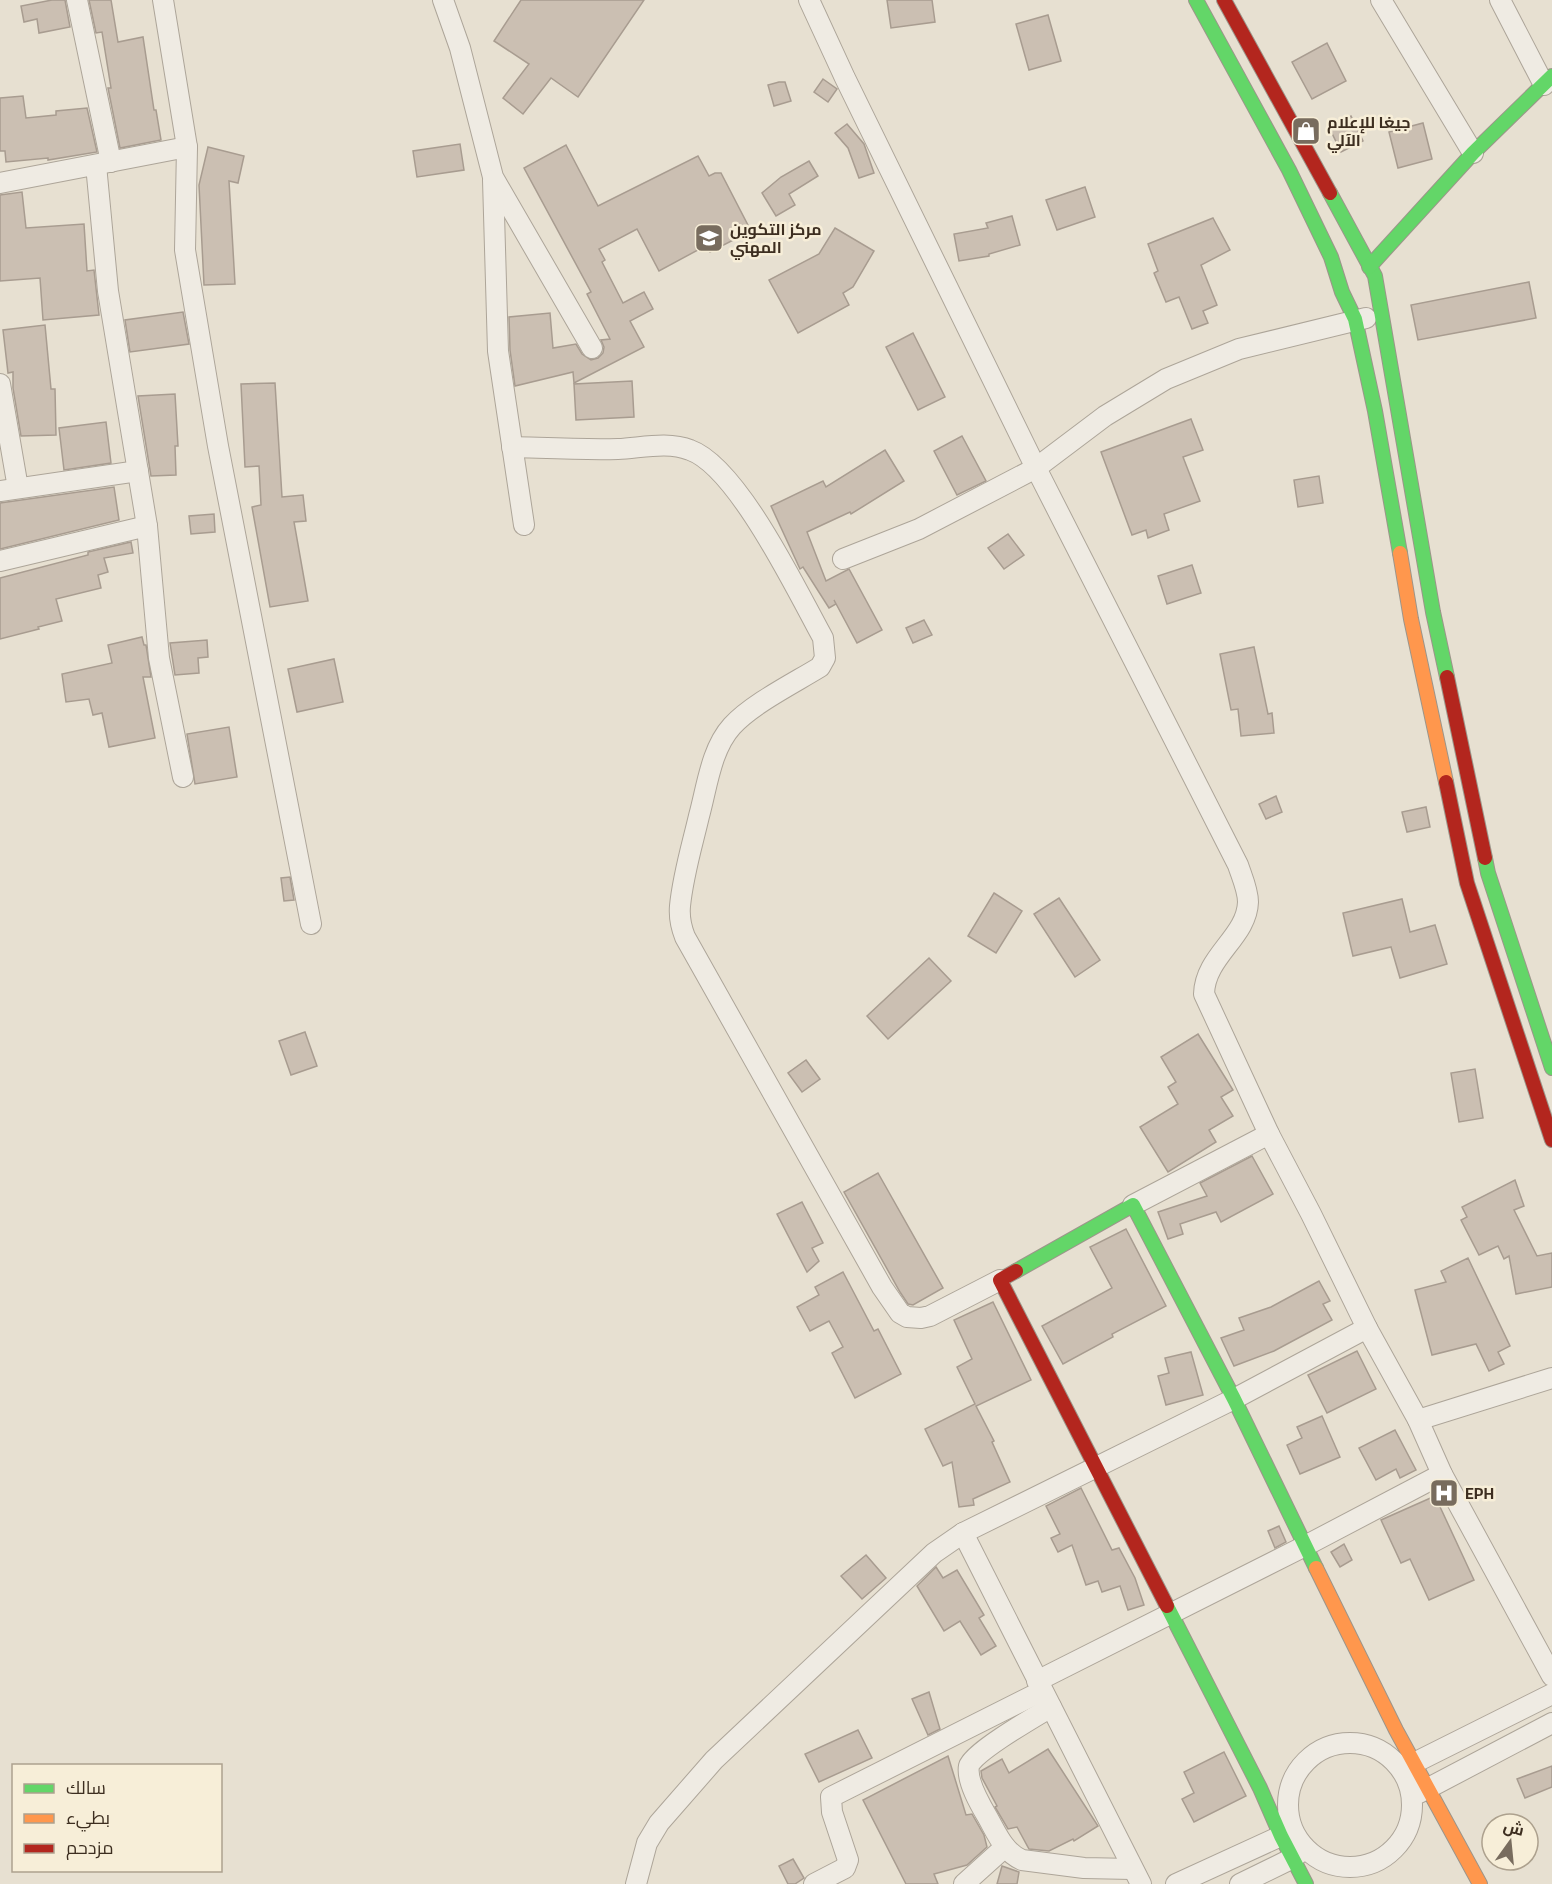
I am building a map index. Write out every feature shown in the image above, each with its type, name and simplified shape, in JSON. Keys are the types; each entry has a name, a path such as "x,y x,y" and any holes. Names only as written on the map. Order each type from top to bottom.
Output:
{"main road":[{"path":"1196,0 1289,170 1331,257 1342,292 1355,319 1375,411 1411,619 1467,883 1552,1140"},
{"path":"1224,0 1380,303 1380,316 1432,612 1488,873 1552,1068"},
{"path":"1361,270 1376,287 1371,297 1361,302 1350,301 1342,292 1340,281 1361,270 1473,153 1548,81"},
{"path":"1287,1832 1260,1788 1094,1468 1000,1280 1133,1205 1234,1399 1396,1730 1408,1766"},
{"path":"1421,1792 1442,1810 1480,1884"},
{"path":"1299,1853 1306,1884"}],"street":[{"path":"77,0 104,163 108,291 147,526 159,658 183,777"},
{"path":"163,0 187,147 185,250 219,446 311,924"},
{"path":"443,0 460,48 493,177 498,351 524,525"},
{"path":"808,0 1036,468 1238,865 1248,902 1246,913 1239,928 1207,974 1204,994 1269,1134 1366,1328 1418,1420 1442,1474 1552,1676"},
{"path":"1381,0 1473,153"},
{"path":"1500,0 1548,81"},
{"path":"0,183 187,147"},
{"path":"493,177 592,348"},
{"path":"843,559 919,529 1036,468 1105,416 1174,375 1239,349 1355,319 1380,316"},
{"path":"0,384 9,489 138,471"},
{"path":"512,447 617,449 663,446 691,450 701,455 728,480 776,553 823,638 825,658 820,667 747,714 732,726 723,739 714,757 685,871 680,924 742,1040 882,1287 900,1313 915,1318 930,1316 1000,1280"},
{"path":"0,561 147,526"},
{"path":"1133,1205 1269,1134"},
{"path":"636,1884 647,1843 659,1823 714,1760 934,1553 963,1533 1234,1399 1366,1328"},
{"path":"1418,1420 1552,1378"},
{"path":"814,1884 845,1868 849,1860 832,1812 831,1797 1043,1693 1170,1613 1442,1474"},
{"path":"963,1533 1137,1877"},
{"path":"1043,1693 1001,1738 969,1764 969,1773 977,1798 1005,1847 1015,1857 1022,1860 1137,1877"},
{"path":"1408,1766 1552,1694"},
{"path":"1240,1884 1299,1853 1348,1867 1379,1860 1393,1850 1403,1838 1421,1792 1552,1723"},
{"path":"1299,1853 1287,1832 1289,1792 1295,1775 1306,1761 1320,1750 1338,1744 1355,1743 1373,1747 1408,1766 1421,1792"},
{"path":"1176,1884 1287,1832"},
{"path":"964,1884 1005,1847"}],"building":[{"path":"65,0 70,27 39,33 37,19 24,22 21,6"},
{"path":"89,0 111,0 118,42 143,37 161,140 120,148 108,88 111,88 102,32 96,33"},
{"path":"521,0 644,0 578,97 551,78 523,114 503,98 529,64 494,41"},
{"path":"887,0 932,0 935,22 891,28"},
{"path":"1048,15 1061,61 1029,70 1016,24"},
{"path":"1327,43 1346,81 1312,99 1292,62"},
{"path":"823,79 837,89 828,102 814,92"},
{"path":"785,82 791,101 774,106 768,85"},
{"path":"23,96 26,118 56,115 56,111 87,108 97,152 48,160 48,158 6,162 5,151 0,151 0,98"},
{"path":"1351,116 1363,141 1341,152 1329,127"},
{"path":"1423,123 1432,159 1398,168 1389,132"},
{"path":"847,124 864,144 874,173 859,178 848,148 835,133"},
{"path":"460,144 464,170 417,177 413,151"},
{"path":"566,145 598,206 698,156 709,176 721,173 751,231 710,252 707,245 659,271 637,229 599,249 605,260 602,262 623,303 644,292 653,309 630,321 644,347 574,383 573,372 515,386 510,350 509,317 550,313 553,348 576,344 582,354 591,360 603,353 604,347 601,340 610,339 587,294 591,292 524,168"},
{"path":"208,147 244,156 238,183 229,181 235,284 204,285 199,185"},
{"path":"809,161 818,176 789,194 795,205 776,216 762,193 781,177"},
{"path":"1085,187 1095,217 1057,230 1046,200"},
{"path":"22,192 26,228 84,224 87,271 94,270 99,315 43,320 40,278 0,281 0,195"},
{"path":"1012,216 1020,245 989,254 989,256 959,261 954,234 988,228 986,223"},
{"path":"1213,218 1230,250 1201,265 1217,305 1203,311 1208,323 1192,329 1179,297 1166,302 1154,273 1158,271 1148,244"},
{"path":"835,228 874,251 853,287 843,293 849,305 798,333 769,280 819,254"},
{"path":"1529,282 1536,318 1418,340 1411,305"},
{"path":"183,312 189,344 130,352 125,320"},
{"path":"45,325 51,389 55,389 56,435 21,436 13,388 13,372 8,373 3,330"},
{"path":"913,333 945,397 918,410 886,347"},
{"path":"632,381 634,417 576,420 574,384"},
{"path":"275,383 282,497 303,495 306,521 294,522 308,601 270,607 252,507 261,505 259,466 245,467 241,384"},
{"path":"175,394 178,446 175,446 176,475 151,476 138,396"},
{"path":"1191,419 1203,450 1183,457 1200,501 1164,514 1169,530 1148,538 1146,530 1132,535 1101,452"},
{"path":"106,422 111,463 64,470 59,428"},
{"path":"962,436 986,481 957,495 934,451"},
{"path":"885,450 904,481 851,514 850,512 807,532 826,581 849,569 882,630 857,643 834,600 836,604 829,608 803,567 800,569 771,506 823,481 826,487"},
{"path":"1319,476 1323,503 1298,507 1294,480"},
{"path":"114,487 119,520 0,549 0,503"},
{"path":"214,514 215,532 191,534 189,516"},
{"path":"1008,534 1024,555 1004,569 988,548"},
{"path":"131,542 133,553 104,558 108,572 98,575 101,588 56,599 62,621 0,639 0,578"},
{"path":"1192,565 1201,593 1167,604 1158,576"},
{"path":"924,620 932,635 913,643 906,628"},
{"path":"142,637 146,645 151,677 143,677 155,738 109,747 102,713 93,715 89,699 66,702 62,674 112,663 108,645"},
{"path":"207,640 208,657 198,658 199,673 175,675 170,643"},
{"path":"1254,647 1268,714 1272,713 1274,733 1241,736 1238,709 1231,710 1220,654"},
{"path":"334,659 343,702 297,712 288,669"},
{"path":"229,727 237,777 195,784 187,734"},
{"path":"1276,796 1282,812 1266,819 1259,804"},
{"path":"1426,807 1430,827 1407,832 1402,812"},
{"path":"290,877 294,900 284,901 281,878"},
{"path":"994,893 1022,911 996,953 968,936"},
{"path":"1059,898 1100,960 1075,977 1034,914"},
{"path":"1402,899 1410,932 1435,925 1447,964 1400,978 1391,947 1353,956 1343,913"},
{"path":"929,958 951,981 888,1039 867,1016"},
{"path":"305,1032 317,1066 291,1075 279,1041"},
{"path":"1198,1034 1233,1090 1221,1097 1233,1116 1209,1130 1216,1142 1168,1172 1140,1127 1178,1104 1168,1087 1176,1082 1161,1057"},
{"path":"806,1060 820,1079 802,1092 788,1073"},
{"path":"1475,1069 1483,1118 1459,1122 1451,1073"},
{"path":"1252,1156 1273,1194 1221,1222 1216,1212 1180,1224 1183,1234 1168,1239 1158,1212 1207,1196 1200,1183"},
{"path":"878,1173 943,1288 913,1305 908,1304 900,1292 844,1192"},
{"path":"1515,1180 1524,1206 1514,1210 1537,1256 1552,1253 1552,1287 1516,1294 1509,1256 1504,1259 1498,1246 1479,1255 1461,1220 1467,1217 1462,1207"},
{"path":"802,1202 823,1243 812,1248 819,1261 807,1272 777,1214"},
{"path":"1126,1229 1166,1306 1112,1334 1113,1337 1063,1364 1042,1326 1112,1288 1090,1247"},
{"path":"1468,1258 1510,1346 1498,1352 1504,1364 1489,1371 1476,1344 1432,1355 1415,1290 1446,1282 1441,1271"},
{"path":"843,1272 874,1331 878,1329 901,1374 855,1398 832,1353 843,1347 829,1321 810,1331 797,1307 819,1295 815,1287"},
{"path":"1319,1281 1330,1301 1323,1304 1332,1320 1274,1351 1234,1366 1221,1338 1244,1330 1239,1318 1271,1307"},
{"path":"993,1302 1031,1380 976,1406 994,1441 992,1442 1010,1482 973,1499 974,1505 959,1507 952,1462 943,1466 925,1429 975,1404 957,1367 972,1359 954,1320"},
{"path":"1357,1351 1376,1389 1327,1413 1308,1375"},
{"path":"1191,1352 1203,1395 1166,1405 1158,1376 1169,1373 1165,1358"},
{"path":"1322,1416 1340,1457 1300,1474 1287,1445 1302,1438 1297,1427"},
{"path":"1395,1430 1416,1470 1400,1478 1396,1469 1376,1480 1359,1448"},
{"path":"1081,1488 1112,1550 1119,1548 1135,1578 1144,1605 1128,1610 1120,1586 1102,1592 1098,1581 1086,1585 1072,1545 1058,1552 1051,1538 1060,1534 1046,1506"},
{"path":"1435,1496 1474,1580 1429,1600 1410,1559 1401,1563 1381,1520"},
{"path":"1279,1526 1286,1542 1275,1548 1268,1531"},
{"path":"1344,1544 1352,1560 1340,1567 1331,1552"},
{"path":"866,1555 886,1578 862,1599 841,1576"},
{"path":"936,1567 943,1578 957,1570 984,1615 979,1618 996,1646 981,1655 960,1621 944,1631 917,1586"},
{"path":"929,1692 940,1729 928,1735 912,1699"},
{"path":"858,1730 872,1758 819,1782 805,1754"},
{"path":"1048,1749 1098,1826 1074,1841 1073,1839 1049,1851 1029,1849 1017,1827 1008,1829 995,1807 997,1806 982,1778 981,1771 1002,1759 1009,1773"},
{"path":"1224,1752 1246,1796 1194,1822 1182,1799 1194,1793 1184,1772"},
{"path":"948,1756 966,1815 972,1814 984,1835 987,1847 967,1865 934,1874 938,1884 906,1884 863,1800"},
{"path":"1552,1766 1552,1787 1525,1798 1517,1779"},
{"path":"793,1859 804,1878 795,1884 788,1884 779,1866"},
{"path":"1002,1866 1019,1872 1017,1884 997,1884"}],"traffic: fast":[{"path":"1196,0 1289,170 1331,257 1342,292 1355,319 1375,411 1400,553"},
{"path":"1369,267 1473,153 1552,76"},
{"path":"1330,193 1375,276 1433,612 1447,677"},
{"path":"1485,858 1552,1068"},
{"path":"1016,1271 1133,1205 1234,1399 1316,1568"},
{"path":"1167,1606 1306,1884"}],"traffic: slow":[{"path":"1400,553 1411,619 1446,782"},
{"path":"1316,1568 1396,1730 1480,1884"}],"traffic: jam":[{"path":"1224,0 1330,193"},
{"path":"1447,677 1485,858"},
{"path":"1446,782 1467,883 1552,1140"},
{"path":"1016,1271 1000,1280 1167,1606"}],"place":[{"name":"جيغا للإعلام الآلي","path":"1306,131"},
{"name":"مركز التكوين المهني","path":"709,238"},
{"name":"EPH","path":"1444,1493"}]}
